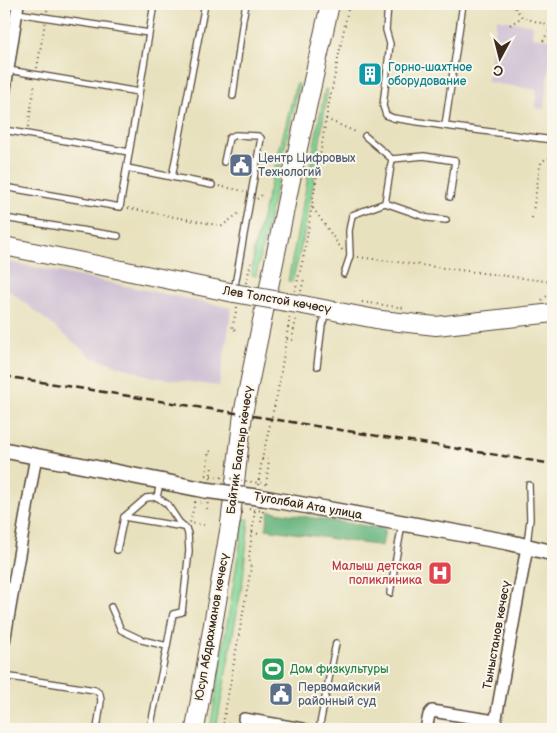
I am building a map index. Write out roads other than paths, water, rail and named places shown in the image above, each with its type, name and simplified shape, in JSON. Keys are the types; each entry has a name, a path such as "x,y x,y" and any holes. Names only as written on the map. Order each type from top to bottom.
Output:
{"main road":[{"name":"Байтик Баатыр көчөсү","path":"230,524 254,415 264,319 290,184 330,4"},
{"name":"Лев Толстой көчөсү","path":"4,246 235,300 300,305 420,325 436,326 553,313"},
{"name":"Юсуп Абдрахманов көчөсү","path":"195,729 230,524"}],"street":[{"path":"4,95 17,8"},
{"name":"Туголбай Ата улица","path":"4,450 161,481 205,482 264,498 553,553"},
{"path":"4,642 36,456"},
{"name":"Тыныстанов көчөсү","path":"495,725 526,547"},
{"path":"426,729 428,715 432,711 495,725"},
{"path":"244,719 303,729"}],"lane":[{"path":"4,187 120,207 154,4"},
{"path":"172,177 205,4"},
{"path":"233,96 246,4"},
{"path":"388,4 386,30 390,44 383,106 386,115 444,126 553,140"},
{"path":"444,126 463,4"},
{"path":"17,8 149,33"},
{"path":"8,70 139,92"},
{"path":"4,130 129,152"},
{"path":"224,162 229,138 235,134 258,136 261,138 235,300"},
{"path":"365,136 392,160 424,156 455,161 450,197"},
{"path":"385,203 392,160"},
{"path":"127,168 212,185"},
{"path":"344,274 350,256 349,231 352,216 385,203 428,218 446,220"},
{"path":"4,218 118,236"},
{"path":"317,366 322,325 328,310"},
{"path":"158,497 161,481"},
{"path":"526,547 530,519 529,485"},
{"path":"117,550 124,517 146,498 158,497 167,504 179,522 186,528 188,551 182,612 173,614 150,729"},
{"path":"124,517 186,528"},
{"path":"390,593 402,523"},
{"path":"111,607 121,630 142,640 167,646"},
{"path":"319,729 336,643"},
{"path":"4,676 95,690 100,694 101,702 97,729"}],"railway":[{"path":"4,376 553,464"}],"place":[{"name":"Горно-шахтное оборудование","path":"370,74"},
{"name":"Центр Цифровых Технологий","path":"241,165"},
{"name":"Малыш детская поликлиника","path":"440,573"},
{"name":"Дом физкультуры","path":"273,669"},
{"name":"Первомайский районный суд","path":"281,694"}]}
